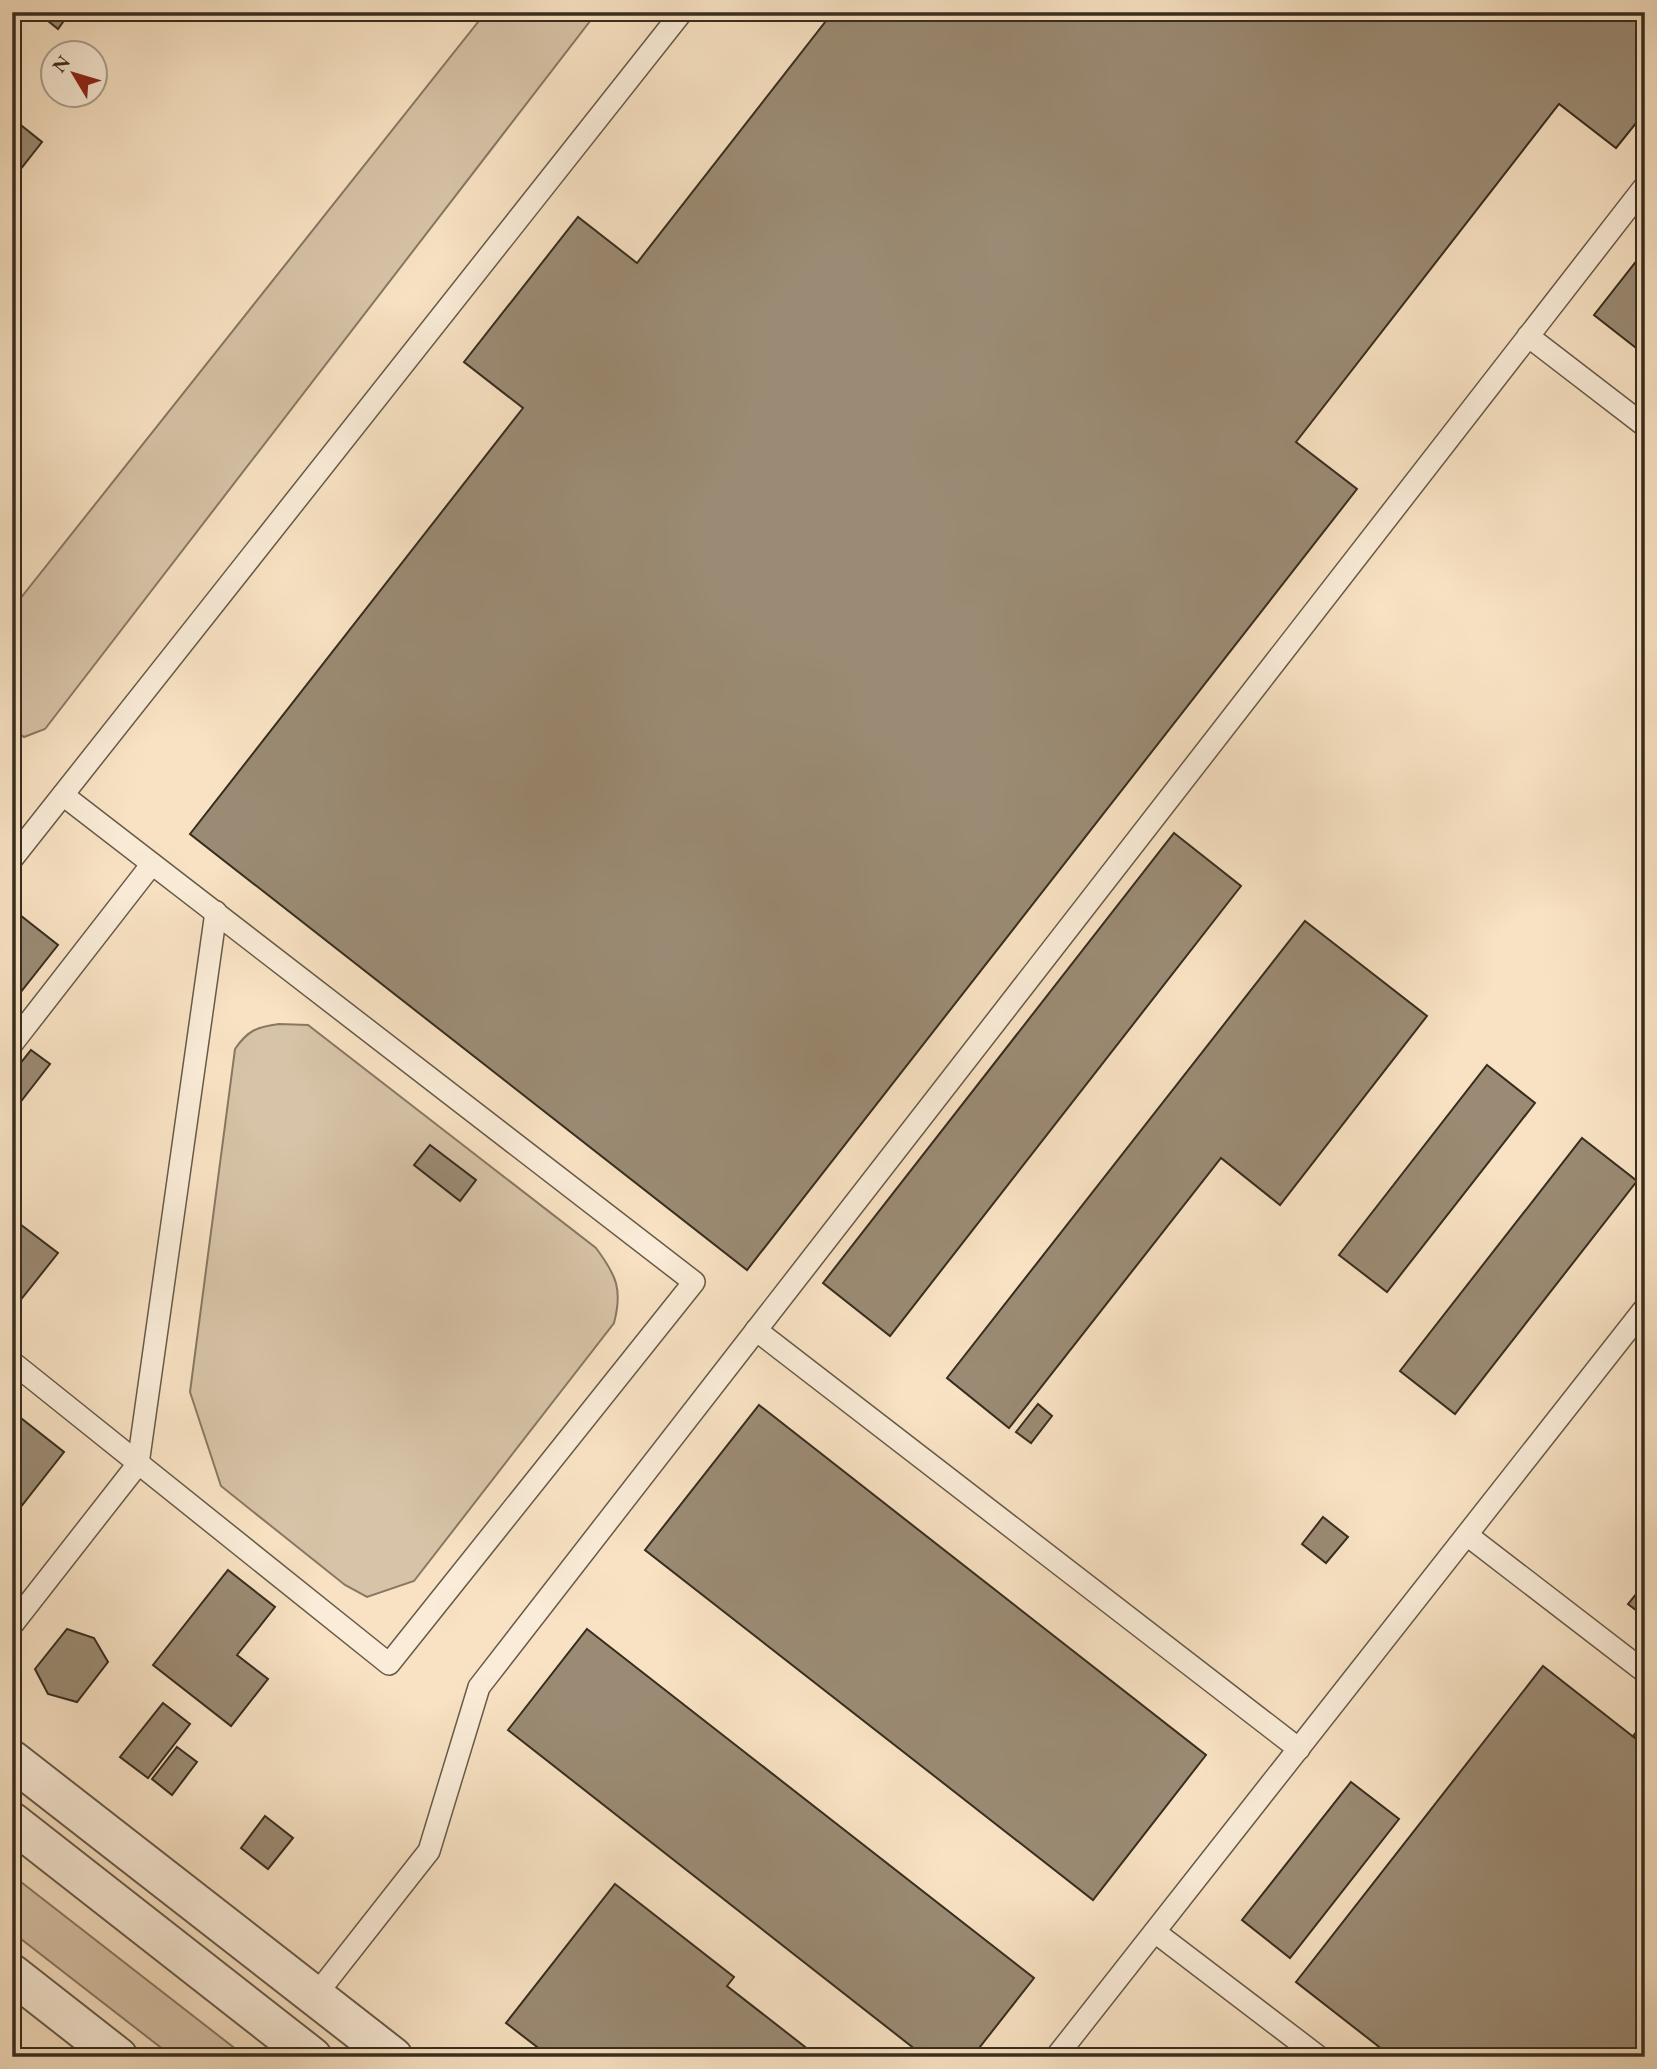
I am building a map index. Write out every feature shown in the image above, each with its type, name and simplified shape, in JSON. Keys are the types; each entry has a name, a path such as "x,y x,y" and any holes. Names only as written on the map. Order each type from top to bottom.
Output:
{"street":[{"path":"12,1760 393,2057"},
{"path":"12,1822 312,2057"},
{"path":"12,1974 118,2057"}],"lane":[{"path":"12,859 682,12"},
{"path":"315,1996 429,1851 479,1687 1645,186"},
{"path":"1528,336 1645,426"},
{"path":"12,1362 389,1664 694,1282 63,795"},
{"path":"12,1044 152,864"},
{"path":"12,1625 138,1464 216,912"},
{"path":"1056,2057 1645,1308"},
{"path":"756,1330 1299,1749"},
{"path":"1467,1535 1645,1672"},
{"path":"1155,1932 1319,2057"}],"shaded area":[{"path":"486,12 597,12 45,729 24,737 12,728 12,609"},
{"path":"279,1024 308,1025 596,1248 609,1266 618,1291 614,1323 414,1581 367,1597 345,1585 221,1486 190,1392 235,1049 254,1030"},
{"path":"12,1875 246,2057 173,2057 12,1932"}],"building":[{"path":"37,12 70,12 58,29"},
{"path":"833,12 1645,12 1645,112 1616,148 1559,104 1296,442 1357,489 747,1270 190,834 523,408 464,362 578,217 637,263"},
{"path":"12,118 42,142 12,180"},
{"path":"1645,250 1645,355 1594,315"},
{"path":"1174,833 1241,886 890,1336 823,1283"},
{"path":"20,915 58,945 16,998 12,995 12,925"},
{"path":"1305,921 1427,1016 1280,1205 1221,1158 1009,1428 947,1378"},
{"path":"31,1050 50,1064 19,1104 12,1099 12,1074"},
{"path":"1487,1065 1535,1103 1387,1292 1339,1255"},
{"path":"1582,1138 1637,1181 1455,1414 1400,1371"},
{"path":"430,1145 476,1180 460,1201 414,1165"},
{"path":"12,1218 58,1253 15,1307 12,1305"},
{"path":"1038,1404 1052,1416 1031,1443 1016,1432"},
{"path":"759,1405 1206,1755 1093,1900 645,1550"},
{"path":"12,1411 64,1452 12,1518"},
{"path":"1323,1517 1348,1537 1326,1563 1302,1544"},
{"path":"228,1570 275,1607 237,1655 268,1679 231,1726 153,1665"},
{"path":"1645,1583 1645,1617 1628,1604"},
{"path":"67,1629 94,1638 108,1662 77,1702 48,1694 35,1669"},
{"path":"587,1629 1034,1978 972,2057 925,2057 508,1730"},
{"path":"1543,1666 1645,1746 1645,2057 1392,2057 1296,1982"},
{"path":"163,1703 190,1724 148,1778 120,1757"},
{"path":"1645,1721 1645,1745 1633,1736"},
{"path":"177,1747 197,1762 172,1795 152,1779"},
{"path":"1351,1782 1399,1819 1290,1958 1242,1920"},
{"path":"265,1816 293,1838 268,1869 241,1848"},
{"path":"615,1884 734,1977 727,1986 818,2057 550,2057 506,2023"}]}
